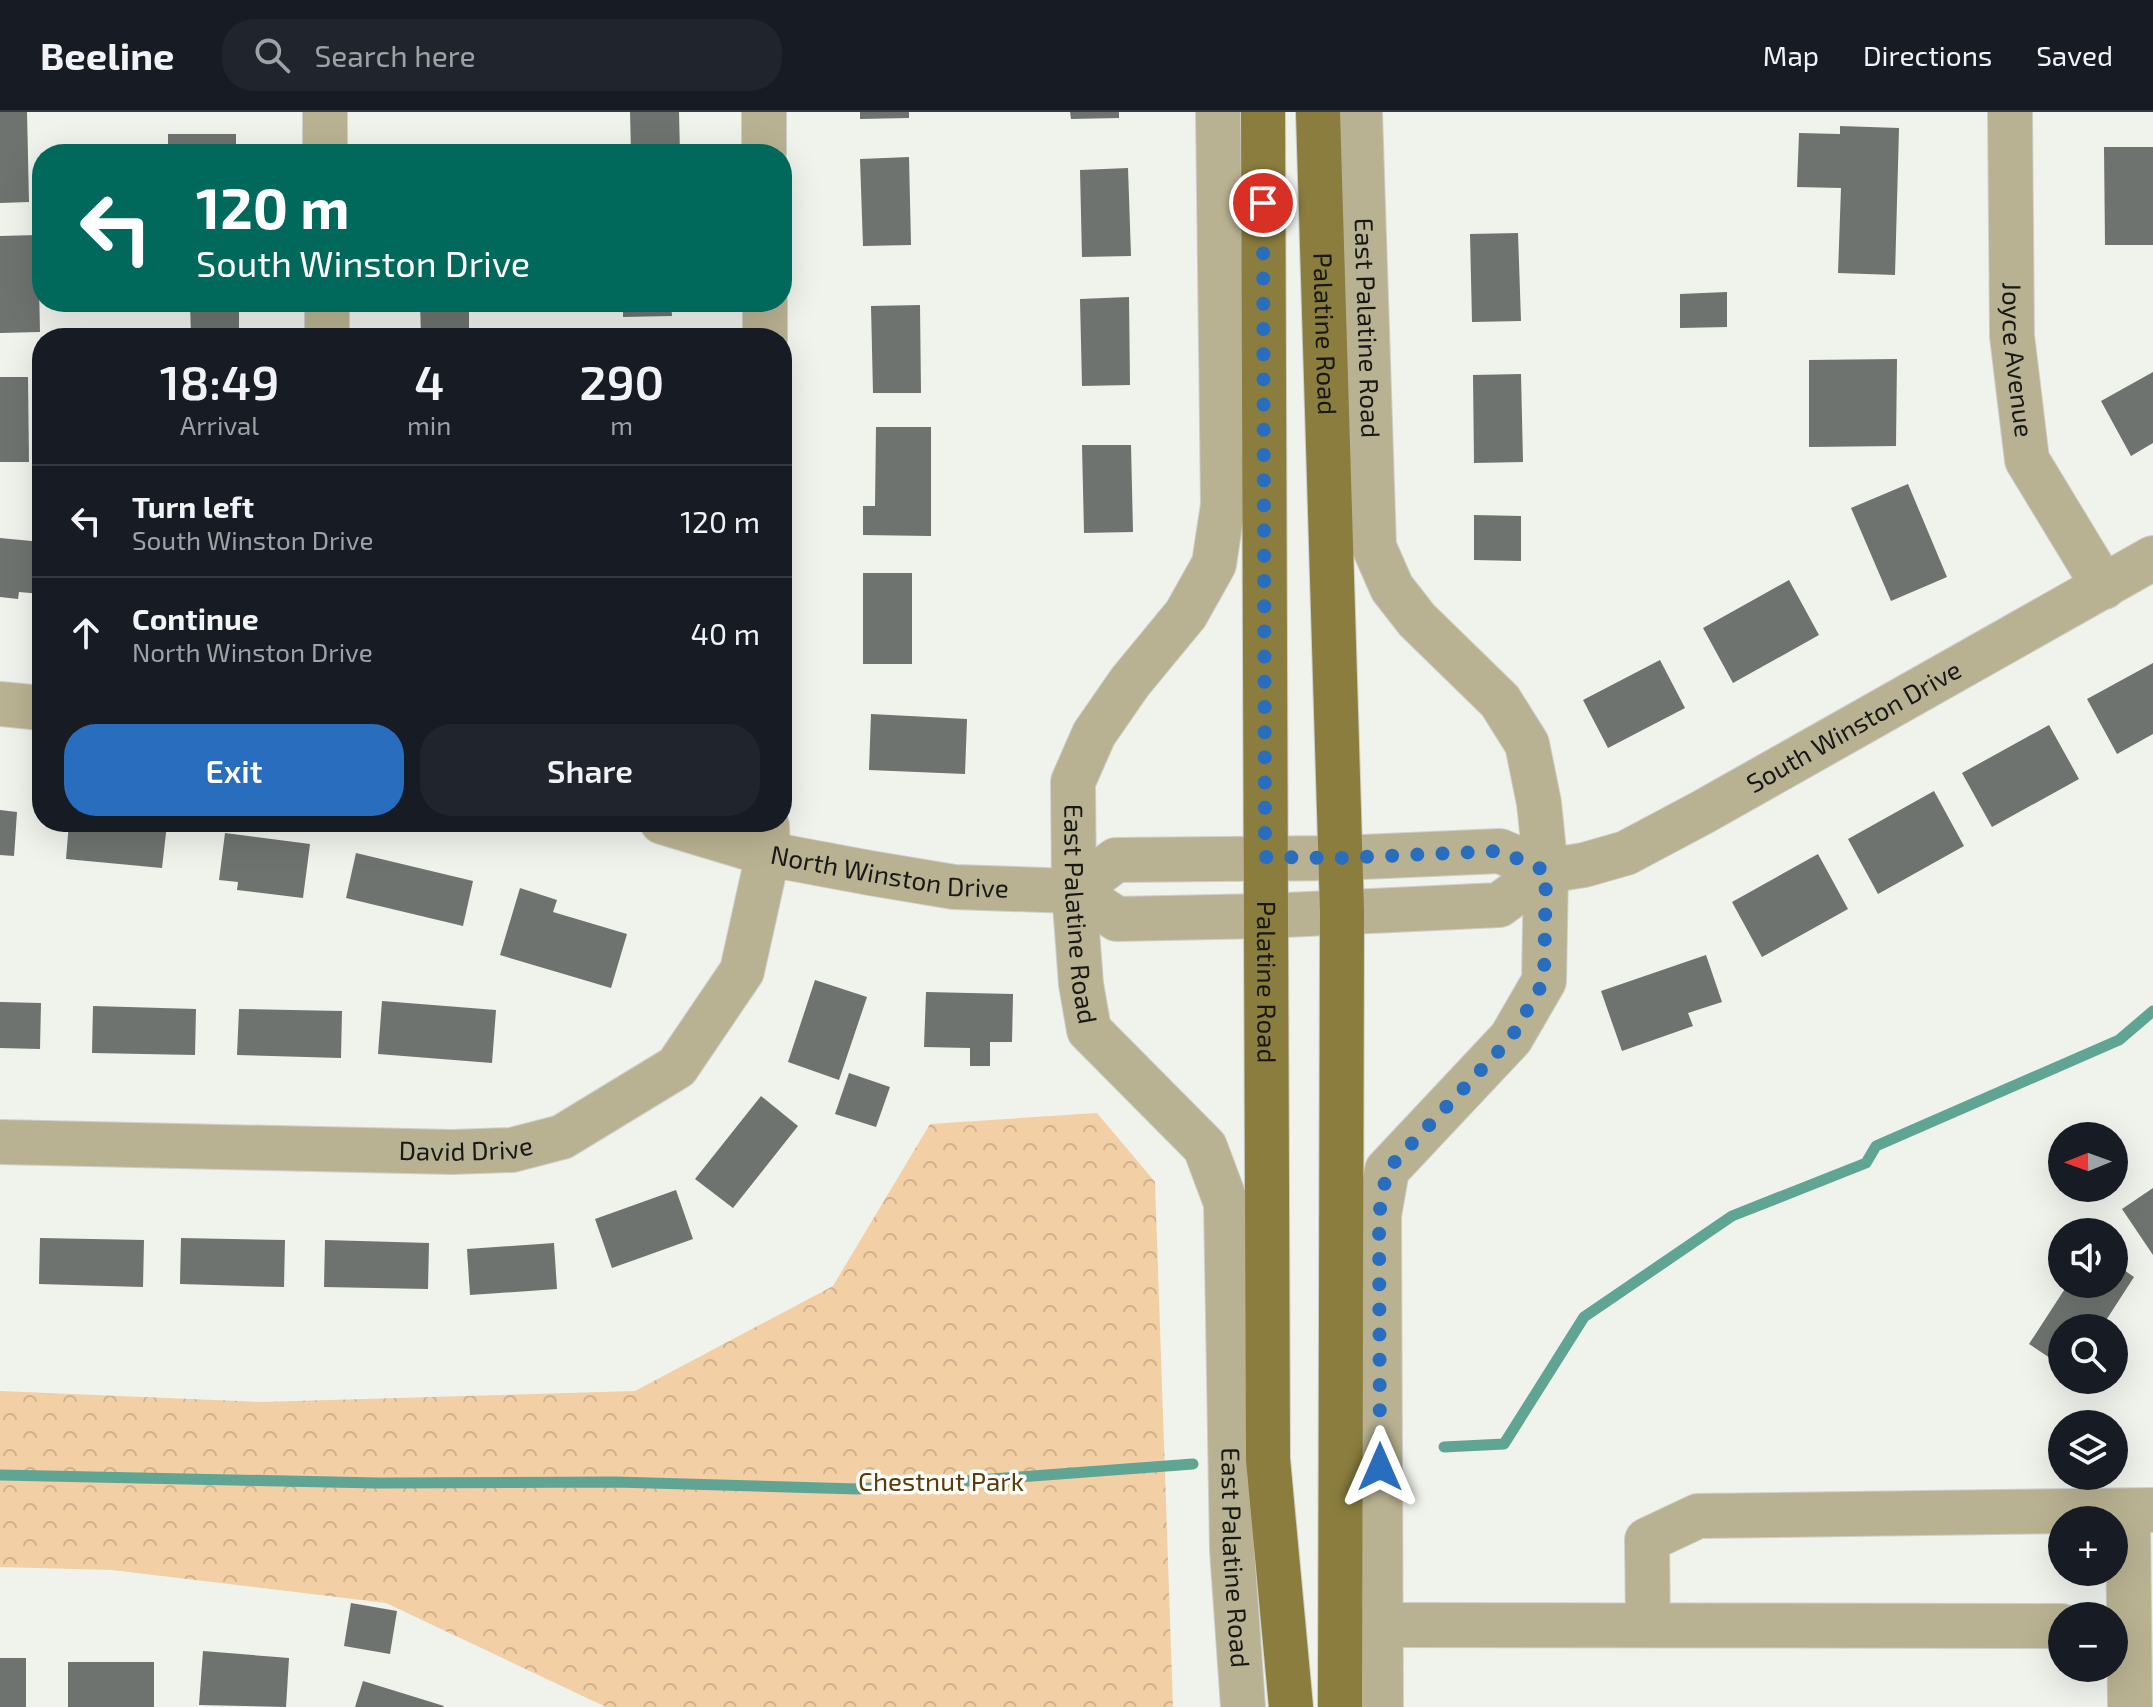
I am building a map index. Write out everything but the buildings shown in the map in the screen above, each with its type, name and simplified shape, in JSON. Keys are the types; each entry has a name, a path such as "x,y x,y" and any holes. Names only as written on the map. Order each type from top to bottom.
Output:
{"main road":[{"name":"Palatine Road","path":"1263,112 1268,1459 1291,1707"},
{"name":"Palatine Road","path":"1318,112 1342,911 1340,1707"}],"street":[{"path":"325,112 325,144"},
{"path":"764,112 764,144"},
{"name":"East Palatine Road","path":"1218,112 1223,505 1214,564 1186,614 1130,682 1094,734 1073,782 1074,891 1081,984 1089,1030 1205,1147 1226,1203 1232,1550 1243,1707"},
{"name":"East Palatine Road","path":"1360,112 1374,547 1392,588 1417,620 1500,701 1527,744 1539,803 1546,871"},
{"name":"Joyce Avenue","path":"2010,112 2012,336 2027,460 2104,587"},
{"name":"South Winston Drive","path":"1342,911 1499,905 1546,871 1584,865 1626,853 2153,558"},
{"path":"0,704 32,707"},
{"name":"North Winston Drive","path":"728,832 768,838 954,887 1074,891"},
{"name":"David Drive","path":"0,1142 452,1152 512,1150 562,1137 677,1067 742,971 768,838"},
{"path":"1342,911 1117,919 1074,891 1116,860 1340,858 1500,851 1546,871 1544,981 1511,1038 1387,1170 1379,1215 1381,1707"},
{"path":"1648,1624 1647,1540 1698,1516 2140,1511 2126,1602"},
{"path":"1380,1625 2048,1626"},
{"path":"2128,1682 2130,1707"}],"green space":[{"name":"Chestnut Park","path":"1097,1113 1155,1182 1173,1707 606,1707 386,1603 112,1570 0,1567 0,1391 261,1402 635,1391 833,1286 930,1124"}],"waterway":[{"path":"1444,1447 1504,1444 1584,1317 1732,1216 1866,1163 1876,1146 2119,1040 2153,1011"},
{"path":"0,1475 378,1483 616,1482 857,1489 1193,1464"}],"route":[{"path":"1263,203 1265,857 1340,858 1500,851 1546,871 1544,981 1511,1038 1387,1170 1379,1215 1380,1467"}]}
